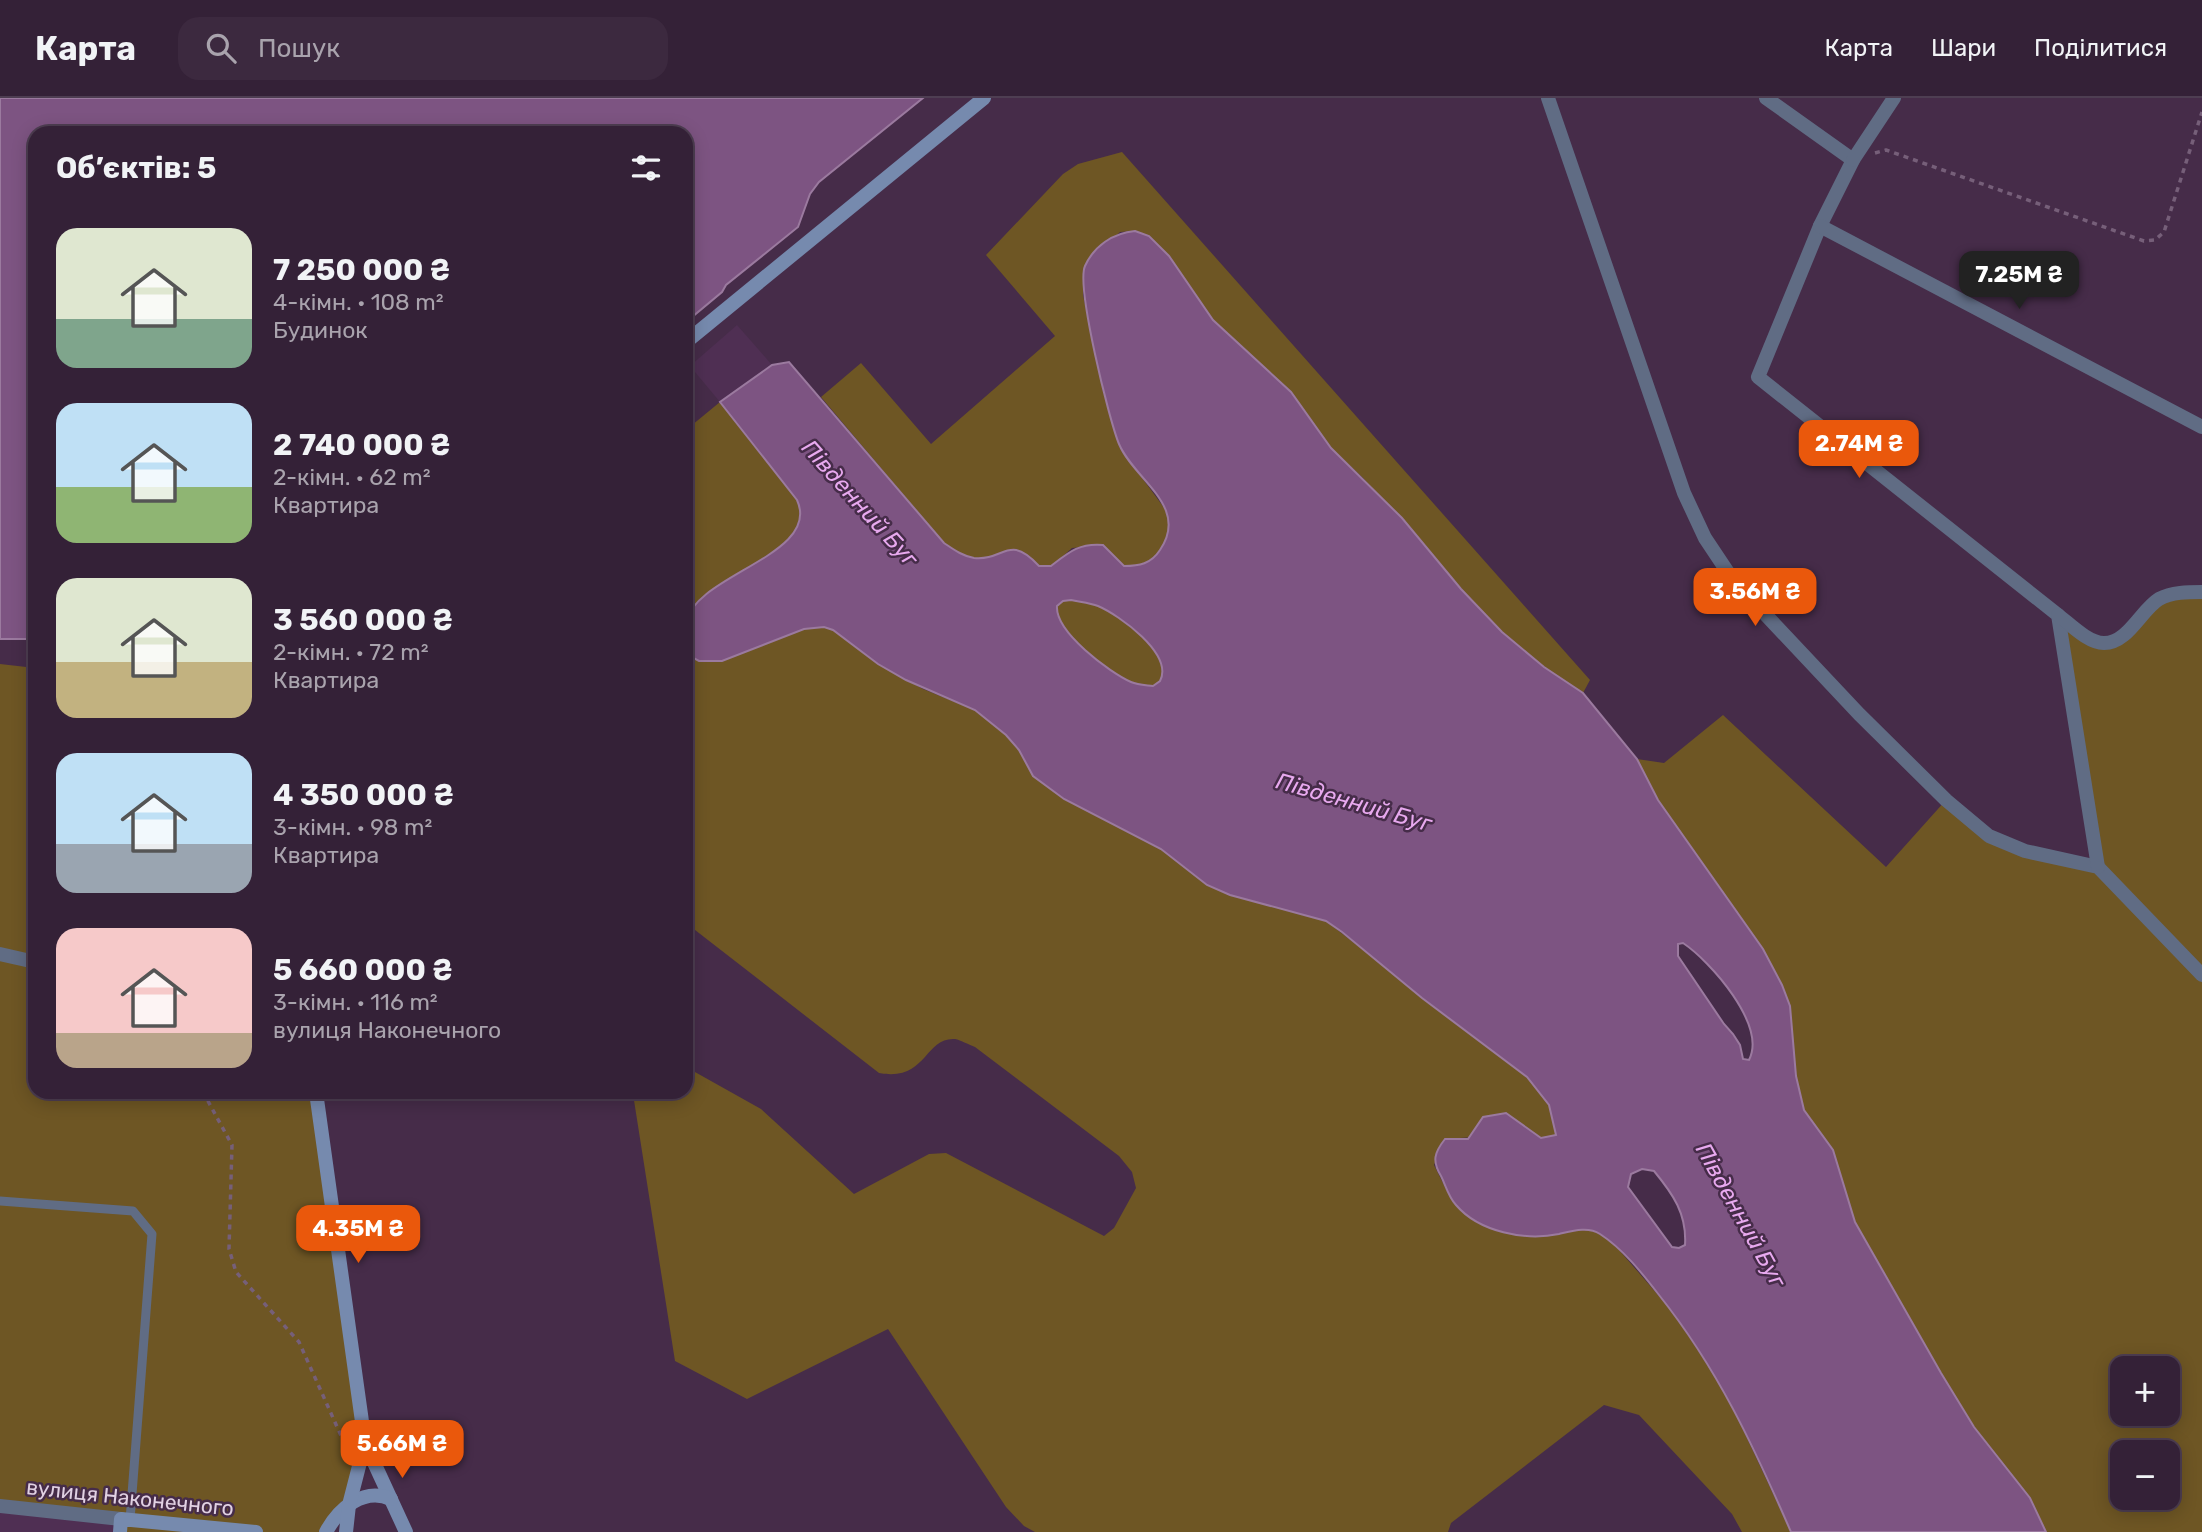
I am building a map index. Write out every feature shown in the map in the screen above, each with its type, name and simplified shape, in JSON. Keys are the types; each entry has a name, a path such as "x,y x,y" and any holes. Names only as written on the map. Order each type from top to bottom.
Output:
{"street":[{"path":"693,336 984,98"},
{"path":"1548,98 1684,493 1705,538 1733,580 1936,791 1989,836 2025,851 2098,867 2202,975"},
{"path":"1766,98 1853,160"},
{"path":"1894,98 1853,160 1820,226 1758,377 2091,640 2106,643 2121,637 2159,599 2183,592 2202,592"},
{"path":"1820,226 2202,427"},
{"path":"2058,615 2098,867"},
{"path":"0,954 28,960"},
{"path":"317,1099 365,1443 406,1532"},
{"path":"346,1532 349,1504 365,1443"},
{"path":"326,1532 349,1504 361,1497 379,1493 391,1499"},
{"name":"вулиця Наконечного","path":"0,1506 124,1524 256,1532"}],"lane":[{"path":"0,1201 133,1211 152,1234 124,1524"}],"path":[{"path":"1853,160 1886,150 2144,241 2155,240 2164,232 2202,112"},
{"path":"207,1099 232,1145 229,1249 236,1272 299,1342 356,1472"}],"shaded area":[{"path":"1122,152 1590,680 1583,693 1544,667 1502,632 1363,478 1331,448 1291,392 1213,320 1169,256 1149,236 1134,231 1120,232 1084,267 1083,295 1103,391 1120,448 1168,513 1168,536 1159,552 1151,561 1138,566 1124,566 1103,545 1072,548 1052,566 1039,566 1021,551 1013,550 974,558 944,543 821,397 861,363 931,444 1055,336 986,255 1063,174 1078,164"},
{"path":"737,325 772,365 720,402 693,370 693,363"},
{"path":"720,402 797,500 800,515 788,540 714,589 693,610 693,424"},
{"path":"2202,592 2202,1532 2046,1532 2030,1498 1974,1427 1855,1222 1837,1163 1804,1110 1796,1076 1790,1006 1782,985 1763,949 1658,800 1637,759 1664,763 1723,715 1886,867 1946,800 1989,836 2098,867 2058,615 2106,644 2159,599"},
{"path":"1063,601 1095,605 1107,611 1142,637 1159,659 1162,670 1160,681 1153,686 1131,682 1085,650 1059,616 1057,606"},
{"path":"824,627 833,630 878,664 923,689 975,710 1006,735 1019,750 1033,776 1064,799 1161,849 1207,885 1230,895 1326,921 1527,1077 1549,1105 1556,1136 1541,1138 1532,1133 1445,1139 1434,1165 1448,1193 1556,1235 1578,1229 1597,1231 1613,1243 1672,1311 1725,1391 1791,1532 1742,1532 1732,1514 1639,1415 1604,1405 1451,1523 1448,1532 1035,1532 1024,1526 1006,1507 888,1329 747,1399 675,1361 634,1099 693,1099 693,1071 761,1109 854,1194 929,1154 946,1153 1104,1236 1114,1228 1136,1188 1132,1172 1119,1156 975,1047 955,1039 945,1040 907,1071 895,1074 879,1073 693,928 693,658 699,661 804,629"},
{"path":"0,664 28,667 28,1099 317,1099 365,1443 349,1505 328,1532 120,1532 121,1520 0,1506"},
{"path":"0,1508 121,1519 120,1532 0,1532"}],"water":[{"path":"0,98 923,98 819,182 810,194 798,227 726,285 722,292 693,316 693,126 28,126 28,639 0,639"},
{"name":"Південний Буг","path":"1135,231 1149,236 1169,256 1213,320 1291,392 1331,448 1402,518 1461,589 1502,632 1544,667 1583,693 1637,759 1658,800 1763,949 1782,985 1790,1006 1796,1076 1804,1110 1833,1150 1855,1222 1974,1427 2030,1498 2046,1532 1791,1532 1749,1439 1717,1380 1680,1323 1624,1254 1600,1234 1590,1230 1532,1236 1490,1228 1466,1214 1451,1198 1435,1161 1438,1149 1445,1139 1468,1139 1483,1117 1506,1113 1541,1138 1556,1135 1549,1105 1527,1077 1326,921 1230,895 1207,885 1161,849 1064,799 1033,776 1019,750 1006,735 975,710 906,680 878,664 833,630 824,627 804,629 722,661 699,661 693,658 695,605 711,590 776,550 792,536 800,519 797,500 720,402 772,365 789,362 944,543 962,554 984,558 1013,550 1029,556 1039,566 1051,566 1087,545 1103,545 1124,566 1140,565 1153,558 1167,534 1168,520 1156,494 1126,457 1119,444 1095,354 1085,299 1085,266 1099,247 1119,234","holes":["1071,600 1095,605 1131,627 1152,648 1162,670 1160,681 1153,686 1131,682 1110,670 1074,639 1059,616 1057,606 1063,601","1683,943 1707,964 1733,995 1743,1012 1750,1029 1752,1046 1749,1060 1743,1059 1740,1045 1678,956 1678,944","1642,1169 1654,1171 1673,1196 1684,1224 1685,1245 1672,1247 1628,1187 1631,1174"]}]}
